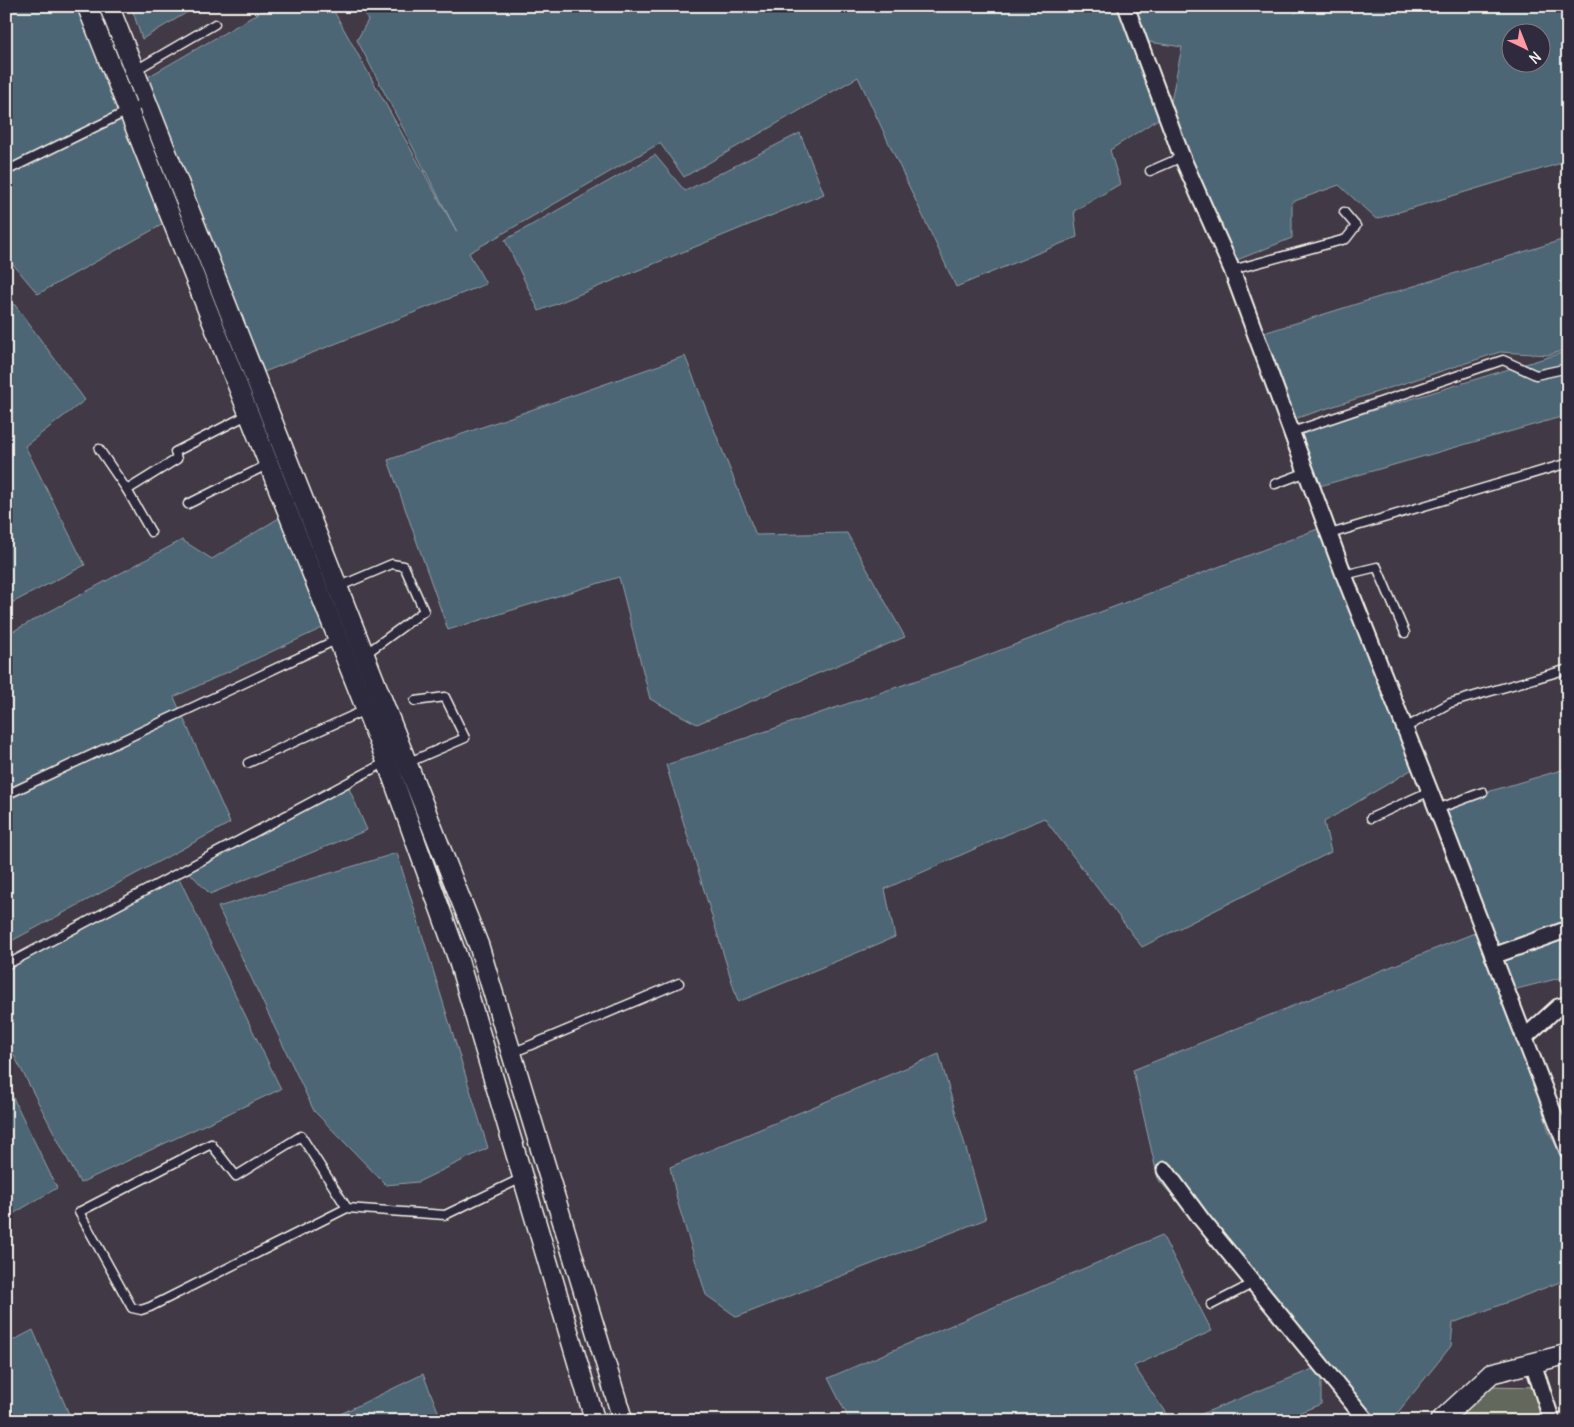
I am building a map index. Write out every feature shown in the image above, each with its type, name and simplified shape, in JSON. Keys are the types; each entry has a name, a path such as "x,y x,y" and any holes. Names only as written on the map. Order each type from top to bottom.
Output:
{"street":[{"path":"87,6 367,709 458,959 595,1421"},
{"path":"109,6 479,946 623,1421"},
{"path":"1126,6 1182,157 1232,270 1344,575 1438,809 1568,1151"},
{"path":"1493,956 1568,929"},
{"path":"1524,1038 1558,1007 1568,1004"},
{"path":"1165,1170 1366,1421"},
{"path":"1440,1421 1492,1373 1568,1354"},
{"path":"1533,1363 1552,1421"}],"lane":[{"path":"134,71 215,24"},
{"path":"6,171 146,102"},
{"path":"1150,171 1182,157"},
{"path":"1232,270 1346,239 1356,226 1344,212"},
{"path":"1292,432 1503,360 1536,374 1568,368"},
{"path":"127,490 177,459 175,452 249,414"},
{"path":"99,449 127,490 151,532"},
{"path":"1330,534 1568,463"},
{"path":"188,504 269,464"},
{"path":"1275,484 1307,472"},
{"path":"338,587 392,564 404,566 424,612 364,655"},
{"path":"1344,575 1377,567 1405,633"},
{"path":"6,795 339,638"},
{"path":"1405,728 1450,703 1568,669"},
{"path":"406,762 465,738 445,697 416,701"},
{"path":"248,763 367,709"},
{"path":"6,965 387,762"},
{"path":"1371,818 1430,791"},
{"path":"1438,809 1483,792"},
{"path":"512,1053 680,983"},
{"path":"347,1208 301,1136 236,1176 211,1144 79,1212 132,1308 141,1310 150,1308 347,1208 445,1215 522,1178"},
{"path":"1211,1305 1254,1283"}],"green space":[{"path":"1490,1386 1537,1387 1549,1421 1453,1421"}],"water":[{"path":"6,6 100,6 132,86 271,6 331,6 457,232 357,40 368,20 360,6 1313,6 1294,13 1316,6 1568,6 1568,161 1376,219 1339,185 1292,202 1292,238 1227,264 1169,112 1110,150 1120,184 1074,211 1077,237 956,287 858,77 684,177 660,143 469,253 486,284 249,378 183,213 38,294 6,256","holes":["1142,41 1182,47 1169,111"]},
{"path":"131,6 198,6 142,39"},
{"path":"800,133 824,194 539,311 505,240 655,155 685,191"},
{"path":"1568,238 1568,349 1548,355 1500,352 1288,421 1254,336"},
{"path":"6,302 15,305 85,400 25,446 85,565 6,606"},
{"path":"1568,351 1568,415 1313,488 1293,435"},
{"path":"685,356 756,535 847,533 905,637 697,724 650,699 619,577 448,630 388,460"},
{"path":"300,505 346,617 174,697 230,823 6,944 6,635 182,540 212,559"},
{"path":"1328,525 1421,764 1324,822 1331,852 1142,947 1044,818 885,889 895,937 738,1002 666,765 959,666"},
{"path":"1568,768 1568,935 1515,953 1568,938 1568,976 1513,990 1487,931 1549,1132 1568,1169 1568,1279 1453,1323 1451,1346 1391,1421 1365,1421 1321,1371 1321,1404 1279,1421 1184,1421 1318,1367 1158,1179 1133,1070 1487,928 1437,807"},
{"path":"345,779 367,830 210,894 186,869"},
{"path":"397,853 488,1148 418,1182 386,1185 314,1111 218,907"},
{"path":"176,872 281,1089 80,1183 6,1040 6,962"},
{"path":"939,1054 986,1219 737,1317 706,1295 678,1204 670,1167"},
{"path":"6,1083 57,1188 6,1218"},
{"path":"1162,1235 1212,1331 1134,1366 1171,1421 850,1421 828,1378"},
{"path":"33,1330 72,1421 6,1421 6,1344"},
{"path":"423,1374 442,1421 326,1421"}]}
